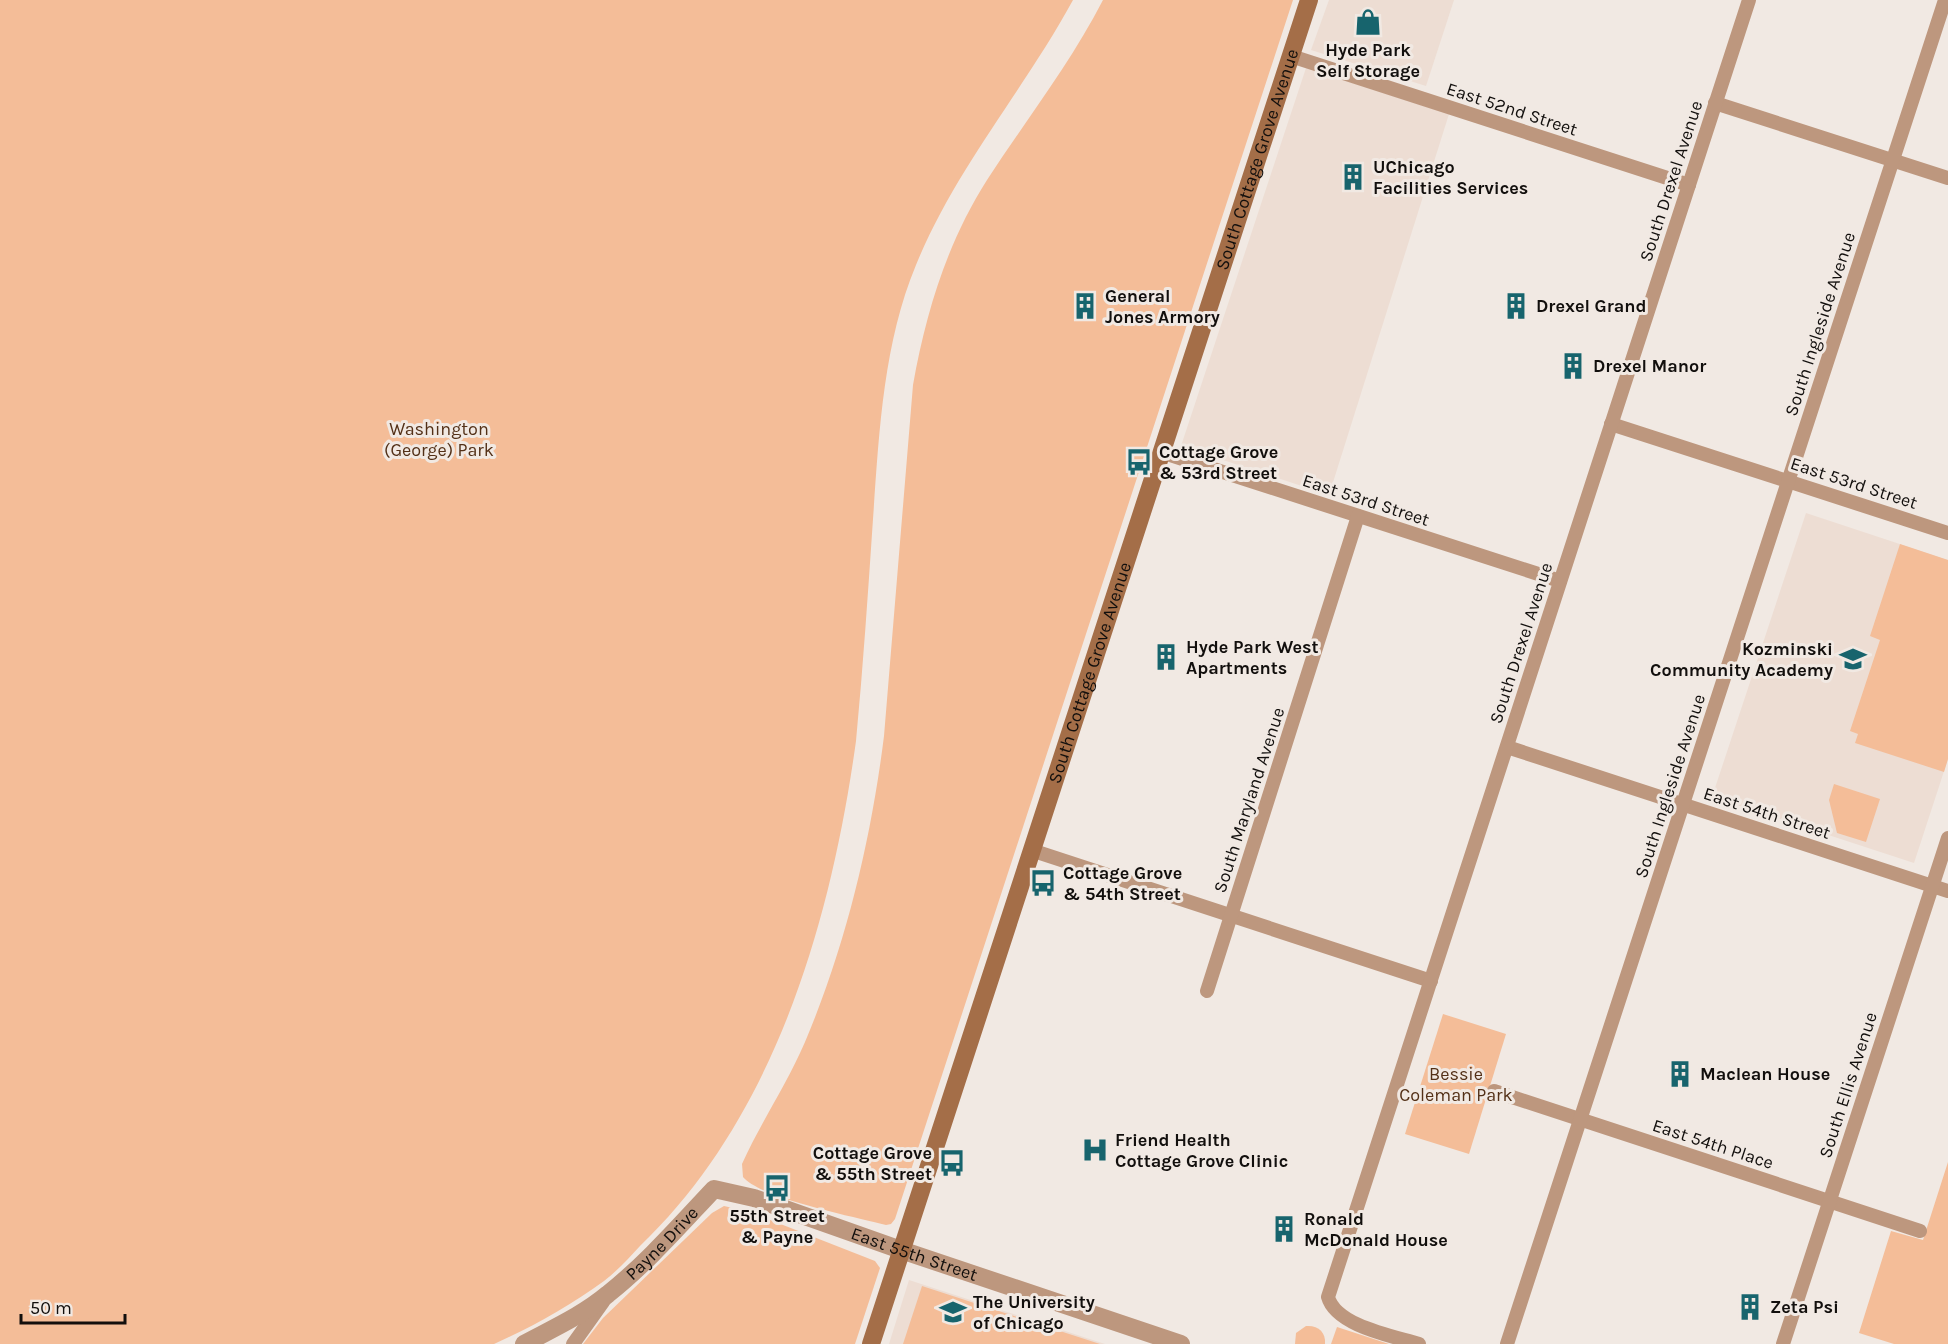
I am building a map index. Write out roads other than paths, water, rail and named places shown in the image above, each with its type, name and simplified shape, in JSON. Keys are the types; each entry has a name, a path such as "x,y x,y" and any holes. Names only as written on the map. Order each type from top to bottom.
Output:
{"main road":[{"name":"South Cottage Grove Avenue","path":"871,1344 1309,0"}],"street":[{"name":"South Drexel Avenue","path":"1419,1344 1347,1320 1336,1312 1328,1297 1749,0"},
{"name":"South Ingleside Avenue","path":"1507,1344 1945,0"},
{"name":"East 52nd Street","path":"1291,56 1689,185"},
{"path":"1715,103 1948,178"},
{"name":"East 53rd Street","path":"1611,424 1948,533"},
{"name":"East 53rd Street","path":"1161,452 1560,581"},
{"name":"South Maryland Avenue","path":"1207,991 1359,516"},
{"name":"East 54th Street","path":"1507,747 1948,891"},
{"name":"South Ellis Avenue","path":"1783,1344 1948,838"},
{"path":"1031,850 1431,981"},
{"name":"East 54th Place","path":"1494,1091 1920,1231"},
{"name":"East 55th Street","path":"714,1189 754,1198 1181,1344"},
{"name":"Payne Drive","path":"524,1344 560,1326 607,1295 658,1248 714,1189"},
{"name":"Payne Drive","path":"573,1344 607,1295"}],"place":[{"name":"Hyde Park Self Storage","path":"1368,22"},
{"name":"UChicago Facilities Services","path":"1353,177"},
{"name":"General Jones Armory","path":"1085,306"},
{"name":"Drexel Grand","path":"1516,306"},
{"name":"Drexel Manor","path":"1573,366"},
{"name":"Cottage Grove & 53rd Street","path":"1139,462"},
{"name":"Hyde Park West Apartments","path":"1166,657"},
{"name":"Kozminski Community Academy","path":"1853,659"},
{"name":"Cottage Grove & 54th Street","path":"1043,883"},
{"name":"Maclean House","path":"1680,1074"},
{"name":"Friend Health Cottage Grove Clinic","path":"1095,1150"},
{"name":"Cottage Grove & 55th Street","path":"952,1163"},
{"name":"55th Street & Payne","path":"777,1188"},
{"name":"Ronald McDonald House","path":"1284,1229"},
{"name":"Zeta Psi","path":"1750,1307"},
{"name":"The University of Chicago","path":"953,1312"}],"park label":[{"name":"Washington (George) Park","path":"439,439"},
{"name":"Bessie Coleman Park","path":"1456,1084"}]}
